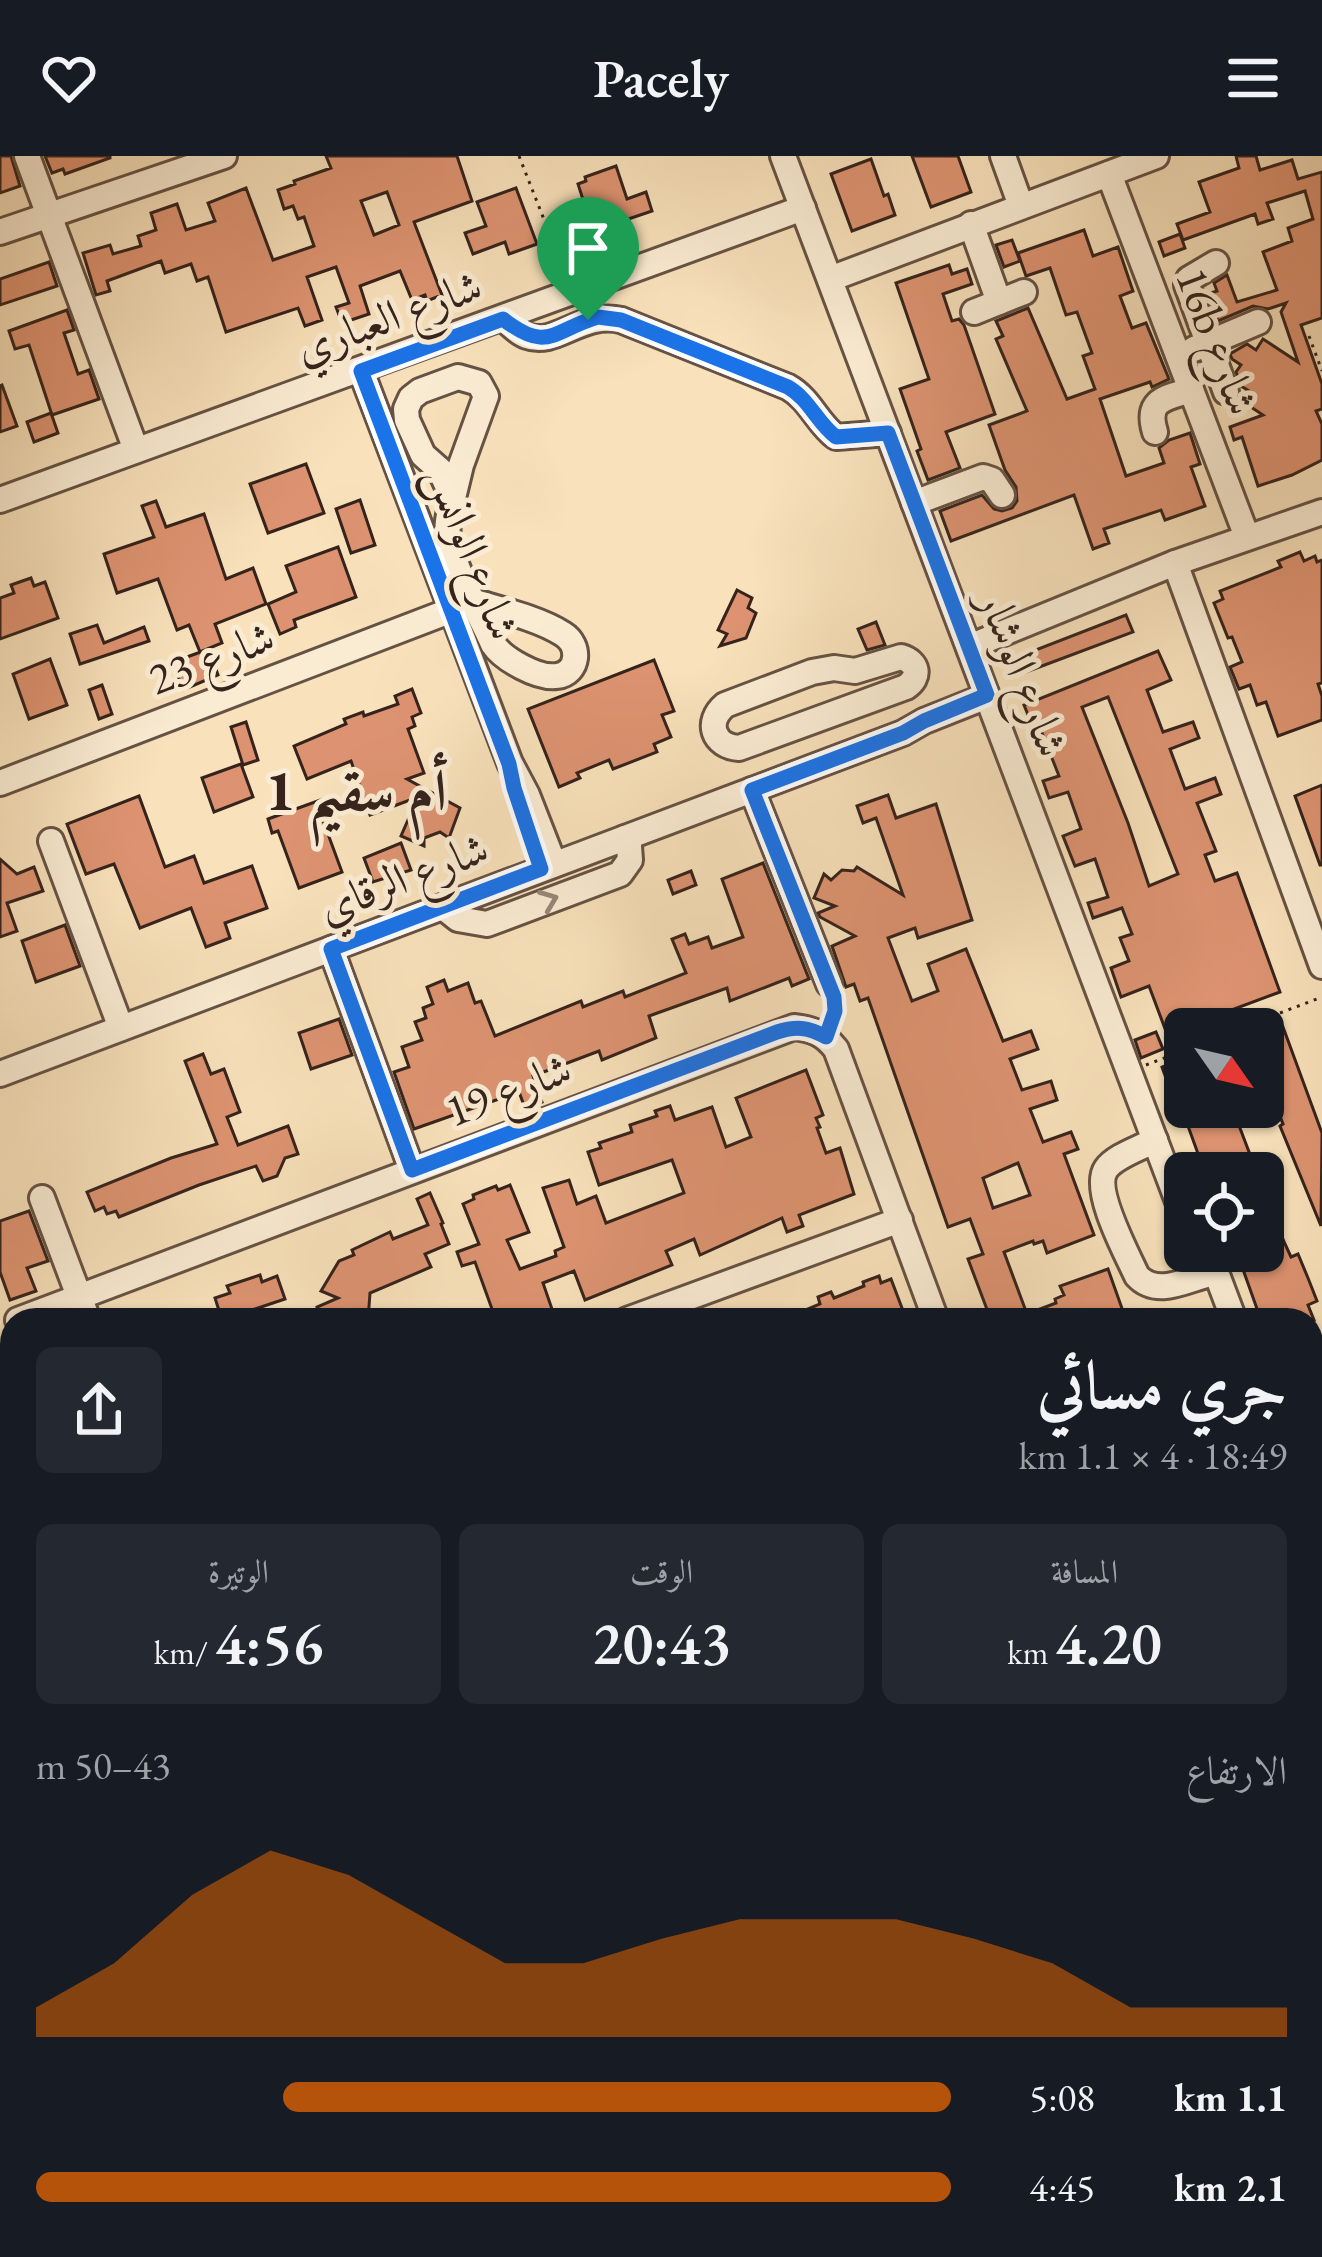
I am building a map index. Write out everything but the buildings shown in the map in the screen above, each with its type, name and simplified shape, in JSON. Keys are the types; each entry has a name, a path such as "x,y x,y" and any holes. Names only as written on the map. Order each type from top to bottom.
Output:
{"street":[{"path":"27,156 136,450"},
{"path":"0,232 224,156"},
{"name":"شارع الوشار","path":"783,156 1164,1164"},
{"path":"1003,156 1021,206"},
{"path":"830,279 1156,156"},
{"name":"16b شارع","path":"1109,174 1247,537"},
{"name":"شارع العباري","path":"0,500 803,208"},
{"path":"971,224 999,302"},
{"path":"1216,263 1187,285 1226,392"},
{"path":"974,312 1024,292"},
{"path":"503,319 522,334 542,339 598,317 621,320 788,387 808,402 836,437 888,433"},
{"path":"1178,356 1258,322"},
{"name":"شارع الوانس","path":"361,371 463,606 514,788 548,867"},
{"path":"1155,432 1151,415 1155,406 1191,390"},
{"path":"446,565 451,467"},
{"path":"914,502 983,478 992,480 1002,495"},
{"path":"969,646 1175,563 1322,512"},
{"path":"1175,563 1322,966"},
{"path":"463,606 504,610 564,634 575,650 572,668 554,677 511,662 463,606"},
{"name":"شارع 23","path":"0,782 463,606"},
{"path":"489,635 504,610"},
{"path":"901,657 915,666 917,674 906,687 760,740 739,748 719,742 713,722 717,712 822,669 855,671 901,657"},
{"name":"شارع الرقاي","path":"0,1074 990,702"},
{"path":"760,740 767,784 829,984"},
{"path":"442,907 466,922 487,924 620,874 631,854 625,838"},
{"path":"51,841 121,1028"},
{"path":"331,949 412,1170"},
{"name":"شارع 19","path":"86,1308 412,1170 794,1027 812,1029 836,1049 899,1220"},
{"path":"1141,1103 1158,1120 1170,1152"},
{"path":"1155,1140 1110,1164 1101,1192 1144,1284 1162,1287 1190,1272"},
{"path":"42,1198 84,1308"},
{"path":"659,1308 899,1220 932,1308"},
{"path":"1210,1272 1220,1308"},
{"path":"1211,1272 1228,1308"}],"path":[{"path":"519,156 572,292"},
{"path":"1309,336 1322,371"},
{"path":"1284,1011 1322,997"},
{"path":"1139,1067 1164,1058"}],"district":[{"name":"أم سقيم 1","path":"356,790"}],"route":[{"path":"503,319 522,334 542,339 588,320 621,320 788,387 808,402 836,437 888,433 987,695 903,733 752,790 834,997 835,1011 826,1037 794,1027 777,1032 412,1170 331,949 541,869 509,764 361,371 503,319"}]}
